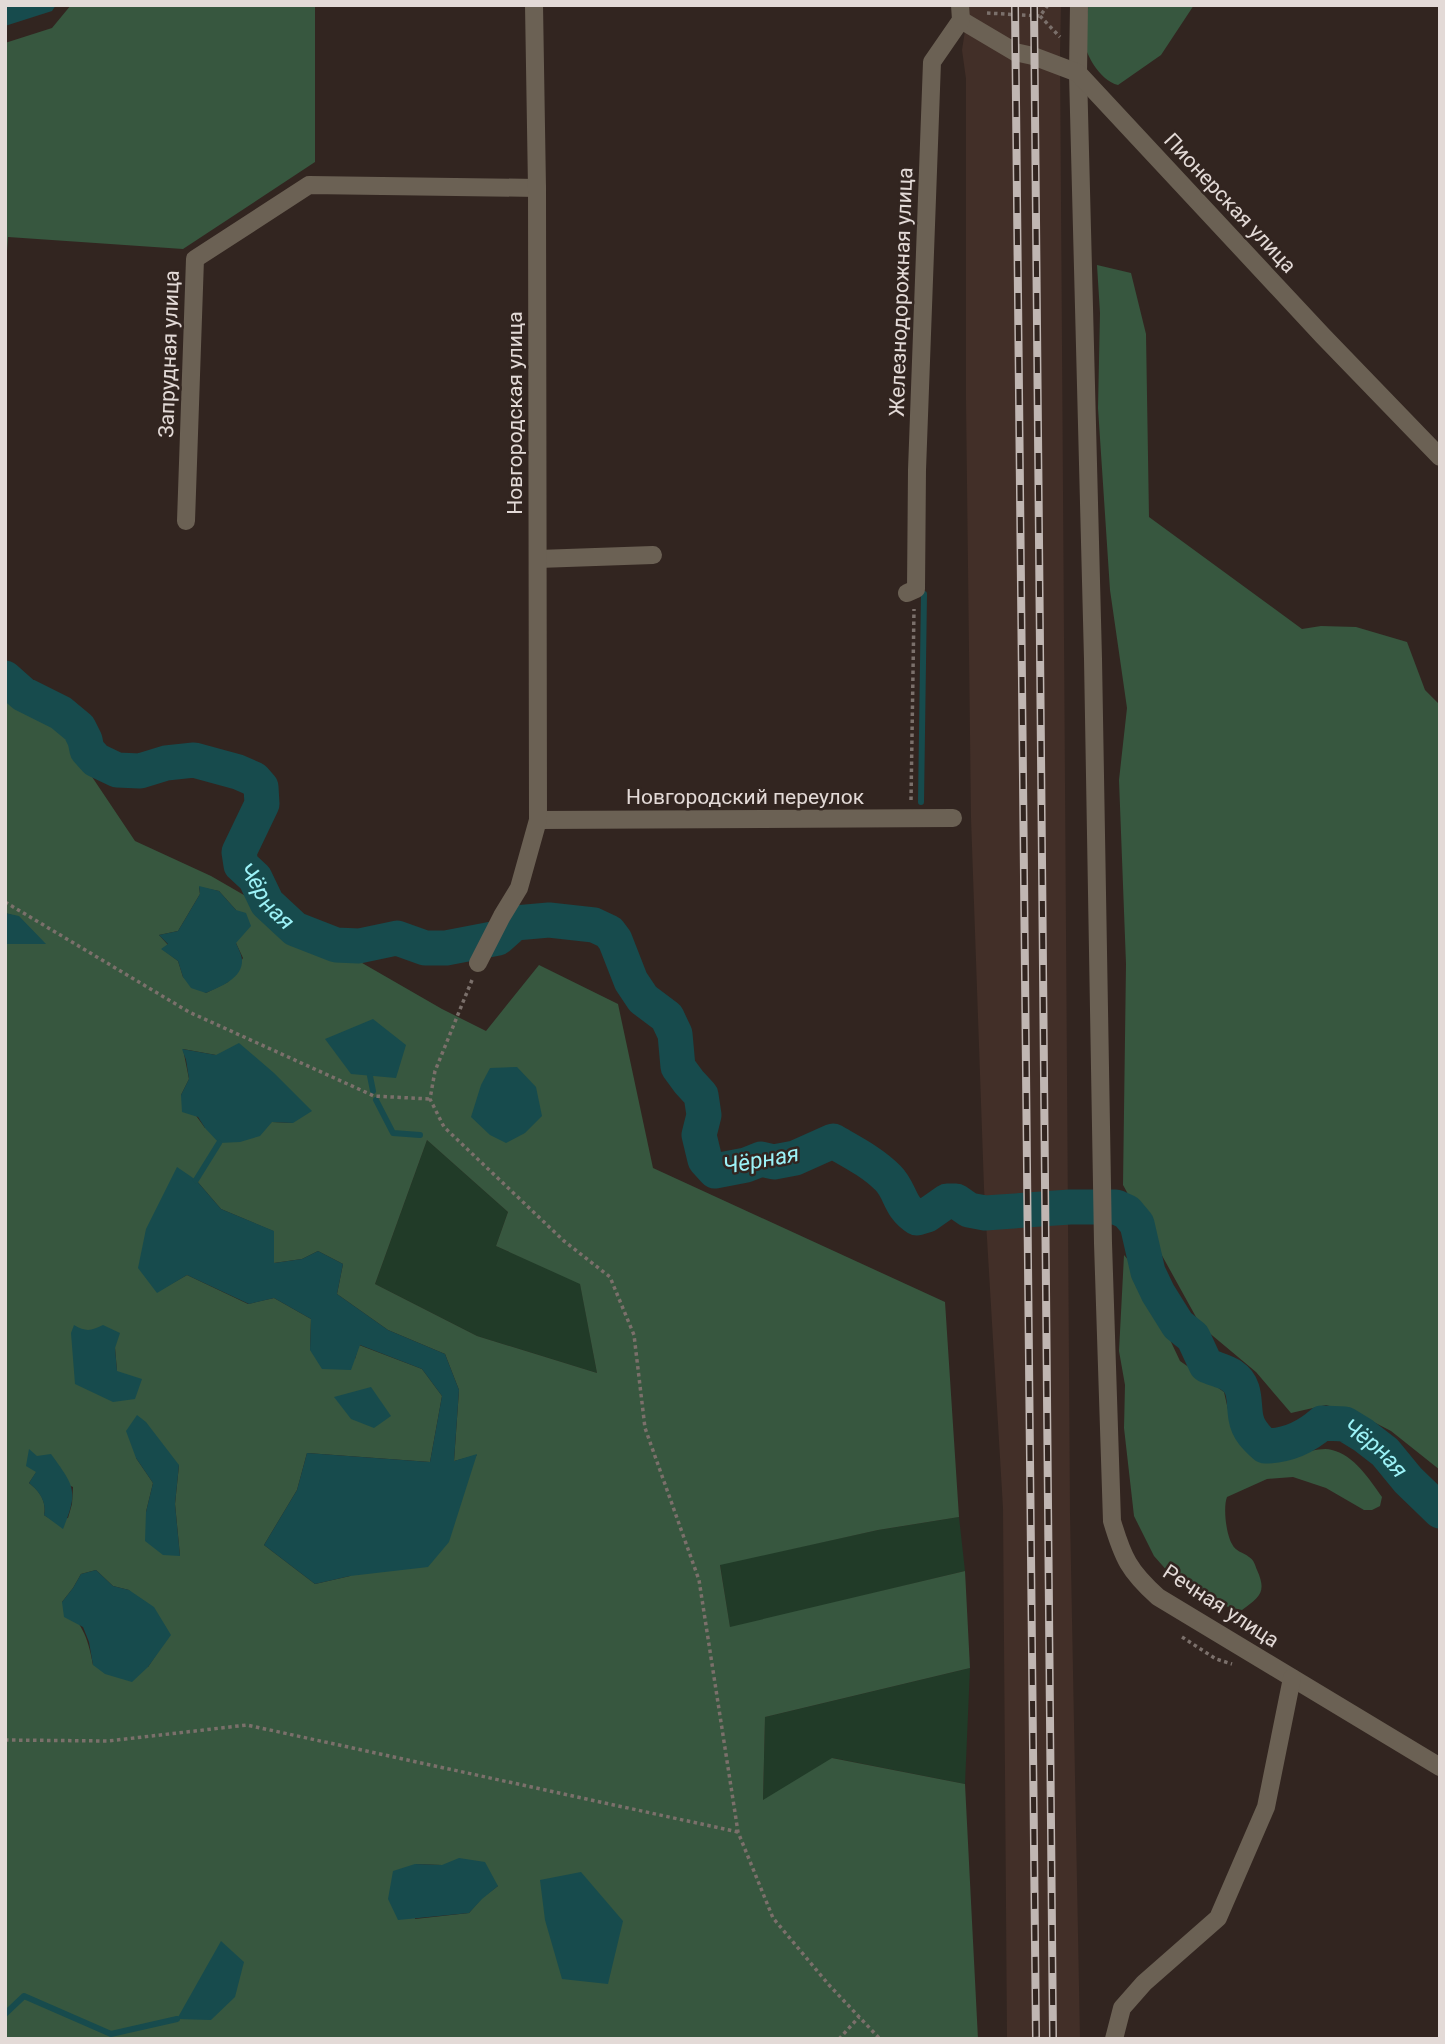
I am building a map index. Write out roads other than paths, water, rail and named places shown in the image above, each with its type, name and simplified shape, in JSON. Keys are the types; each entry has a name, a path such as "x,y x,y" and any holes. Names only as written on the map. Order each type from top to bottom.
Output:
{"street":[{"name":"Новгородская улица","path":"478,963 519,888 538,820 537,188 534,5"},
{"name":"Речная улица","path":"1079,5 1078,74 1093,659 1103,1243 1112,1521 1120,1549 1135,1576 1158,1597 1440,1767"},
{"name":"Пионерская улица","path":"960,13 1015,52 1033,56 1078,74 1440,457"},
{"name":"Железнодорожная улица","path":"911,591 932,62 960,13"},
{"name":"Запрудная улица","path":"186,520 195,259 309,185 537,188"},
{"path":"538,559 653,555"},
{"name":"Новгородский переулок","path":"538,820 953,818"},
{"path":"1114,2039 1122,2008 1144,1983 1218,1918 1266,1807 1292,1678"}],"water":[{"path":"5,5 56,5 52,11 5,26"},
{"path":"199,886 219,891 236,910 246,913 251,926 236,943 242,958 239,972 230,981 206,993 191,988 183,977 178,961 161,949 168,944 159,935 178,931 200,894"},
{"path":"5,913 19,916 46,944 7,944 5,950"},
{"path":"373,1019 406,1045 396,1078 351,1074 325,1039"},
{"path":"239,1043 312,1111 293,1123 272,1122 260,1136 240,1142 219,1143 198,1117 182,1112 181,1095 189,1079 182,1049 216,1055"},
{"path":"517,1067 536,1087 542,1116 525,1133 506,1143 490,1135 471,1117 481,1085 490,1068"},
{"path":"177,1167 196,1180 221,1209 274,1231 274,1263 302,1259 318,1251 343,1264 337,1294 388,1330 445,1354 459,1390 454,1461 477,1454 449,1542 428,1567 350,1576 315,1584 264,1545 297,1490 307,1453 430,1462 442,1396 422,1369 360,1345 351,1370 322,1369 310,1350 311,1319 274,1298 249,1304 187,1275 157,1293 138,1268 146,1229"},
{"path":"74,1325 88,1330 103,1325 120,1333 115,1348 117,1371 142,1379 135,1399 113,1402 75,1384 71,1333"},
{"path":"371,1387 391,1416 374,1428 351,1419 334,1397"},
{"path":"137,1415 146,1422 179,1465 175,1504 180,1556 163,1555 145,1541 146,1512 153,1483 136,1458 126,1431"},
{"path":"29,1449 37,1456 51,1454 72,1489 71,1505 63,1529 44,1515 41,1497 29,1483 36,1472 26,1466"},
{"path":"96,1570 113,1586 129,1590 154,1607 171,1635 148,1667 132,1682 105,1674 93,1665 83,1627 64,1617 62,1602 81,1574"},
{"path":"459,1858 485,1862 498,1886 469,1913 398,1920 388,1899 393,1871 415,1864 442,1865"},
{"path":"581,1872 623,1921 608,1984 562,1979 545,1920 540,1880"},
{"path":"221,1941 244,1962 235,1997 211,2020 177,2019"}],"waterway":[{"path":"921,802 924,594"},
{"name":"Чёрная","path":"5,678 23,694 61,713 79,728 87,750 96,760 117,770 140,771 166,763 194,760 254,779 261,787 262,804 239,852 241,865 255,878 267,903 295,929 336,945 359,946 397,938 425,948 446,948 498,938 515,923 549,920 594,925 609,932 615,940 631,981 643,999 667,1017 675,1034 678,1067 701,1095 704,1115 699,1135 705,1160 715,1171 761,1159 774,1162 795,1158 833,1141 882,1172 892,1183 907,1209 917,1218 927,1215 947,1201 956,1201 969,1210 985,1213 1070,1207 1116,1207 1127,1212 1137,1224 1148,1272 1158,1293 1178,1325 1193,1337 1206,1365 1237,1380 1244,1395 1247,1422 1253,1434 1265,1446 1288,1443 1322,1423 1345,1424 1385,1452 1408,1480 1440,1511"},
{"path":"370,1076 373,1091"},
{"path":"376,1100 393,1133 420,1135"},
{"path":"196,1180 219,1143"},
{"path":"5,2014 24,1996 111,2034 177,2019"}],"railway":[{"path":"1015,5 1036,2039"},
{"path":"1034,5 1053,2039"}]}
